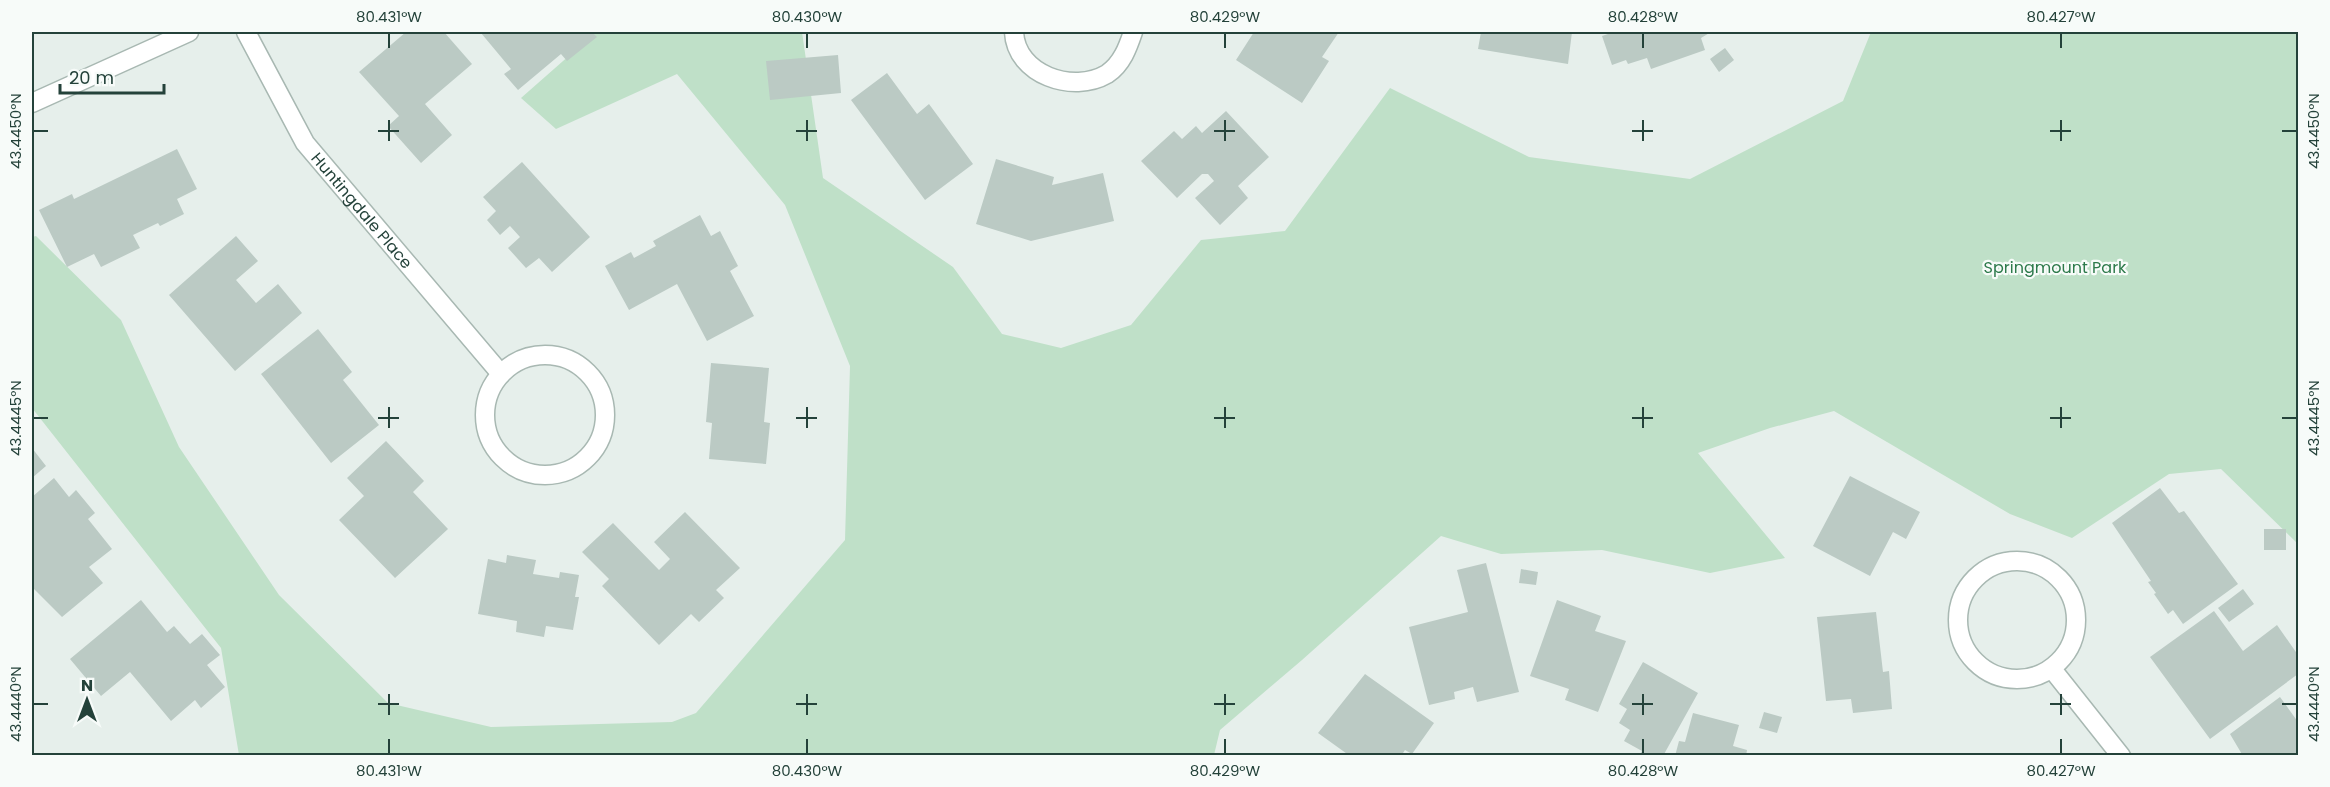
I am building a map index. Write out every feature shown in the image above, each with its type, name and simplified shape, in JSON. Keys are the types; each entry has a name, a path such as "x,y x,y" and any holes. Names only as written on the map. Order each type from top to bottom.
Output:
{"street":[{"path":"32,103 189,32"},
{"name":"Huntingdale Place","path":"246,32 305,143 501,374"},
{"path":"1014,32 1024,58 1040,73 1067,83 1088,82 1108,73 1123,58 1134,32"},
{"path":"555,355 576,363 592,377 602,395 606,416 600,439 588,457 567,471 547,475 518,469 501,456 490,439 485,419 489,391 501,374 514,363 534,356 555,355"},
{"path":"2018,561 2039,564 2060,578 2074,604 2075,635 2066,655 2052,669 2036,677 2016,680 1995,676 1978,666 1965,650 1959,637 1959,605 1967,586 1984,570 1998,563 2018,561"},
{"path":"2052,669 2121,756"}],"green space":[{"name":"Springmount Park","path":"596,32 802,32 823,178 953,267 1002,334 1061,348 1131,325 1201,240 1285,231 1390,88 1529,157 1690,179 1843,101 1871,32 2298,32 2298,544 2221,469 2169,474 2072,538 2010,514 1834,411 1770,428 1698,453 1785,558 1710,573 1602,550 1501,554 1441,536 1220,730 1214,755 239,755 221,648 32,408 32,237 36,236 121,320 179,447 279,595 388,703 491,727 672,722 696,713 845,540 850,366 785,205 677,74 556,129 521,98"}],"building":[{"path":"406,32 444,32 472,64 425,104 452,135 421,163 388,126 399,116 359,72"},
{"path":"592,32 597,37 567,61 561,54 518,90 504,74 511,69 481,33"},
{"path":"1254,32 1339,32 1322,57 1329,61 1302,103 1236,60"},
{"path":"1481,32 1572,32 1568,64 1478,49"},
{"path":"1614,32 1711,32 1701,38 1705,50 1651,69 1647,58 1628,64 1626,60 1612,65 1602,36"},
{"path":"1725,48 1734,60 1719,72 1710,59"},
{"path":"838,55 841,93 770,100 766,61"},
{"path":"887,73 917,114 929,104 973,164 925,200 851,100"},
{"path":"1226,111 1269,157 1238,186 1248,198 1220,225 1195,198 1214,181 1208,174 1202,174 1177,198 1141,161 1174,131 1182,139 1196,126 1202,133"},
{"path":"177,149 197,189 177,199 184,214 160,226 158,223 133,235 140,248 101,267 94,254 67,267 39,210 72,194 74,199"},
{"path":"996,159 1054,177 1052,185 1103,173 1114,221 1031,241 976,224"},
{"path":"522,162 590,237 552,272 539,258 526,268 508,248 520,237 510,226 500,235 487,220 496,211 483,197"},
{"path":"700,215 711,236 720,231 738,266 730,271 754,316 707,341 677,284 629,310 605,266 631,252 634,258 656,246 653,241"},
{"path":"236,236 258,261 236,280 256,303 278,284 302,313 235,371 169,295"},
{"path":"318,329 352,372 343,380 379,425 331,463 261,374"},
{"path":"711,363 769,368 764,422 770,423 766,464 709,459 712,423 706,422"},
{"path":"386,441 424,481 413,492 448,529 395,578 339,520 364,496 347,478"},
{"path":"32,448 46,466 32,478"},
{"path":"1850,476 1920,512 1906,539 1893,532 1870,576 1813,546"},
{"path":"54,478 69,497 76,490 95,513 88,519 112,549 89,567 103,583 62,617 32,587 32,497"},
{"path":"2160,488 2179,513 2184,511 2238,584 2183,624 2173,610 2168,614 2154,594 2156,593 2148,582 2151,581 2112,523"},
{"path":"685,512 740,568 716,590 724,598 699,622 691,614 659,645 602,586 609,579 582,552 613,523 659,570 670,559 654,542"},
{"path":"2264,529 2286,529 2286,550 2264,550"},
{"path":"507,555 536,560 533,574 559,578 560,572 579,575 575,597 579,597 573,630 546,626 544,637 516,632 517,621 478,614 488,559 506,563"},
{"path":"1486,563 1519,692 1477,702 1473,687 1454,692 1455,699 1429,705 1409,627 1468,612 1457,570"},
{"path":"1521,569 1538,572 1536,585 1519,583"},
{"path":"2243,589 2254,604 2229,622 2218,608"},
{"path":"141,600 167,632 174,626 190,644 202,634 220,655 207,665 225,687 201,708 195,700 171,721 130,672 101,696 70,659"},
{"path":"1557,600 1601,616 1595,631 1626,641 1598,712 1565,700 1569,689 1530,676"},
{"path":"2214,611 2243,651 2277,625 2298,655 2298,674 2210,739 2150,657"},
{"path":"1876,612 1883,672 1889,671 1892,709 1853,713 1851,699 1826,701 1817,617"},
{"path":"1643,662 1698,693 1663,756 1640,754 1642,751 1624,741 1630,730 1619,723 1627,709 1619,704"},
{"path":"1365,674 1434,723 1412,754 1405,750 1401,756 1350,756 1318,733"},
{"path":"2280,697 2298,722 2298,756 2243,756 2230,734"},
{"path":"1764,712 1782,717 1777,733 1759,728"},
{"path":"1693,713 1739,725 1733,746 1747,750 1746,756 1675,756 1679,741 1685,742"}]}
